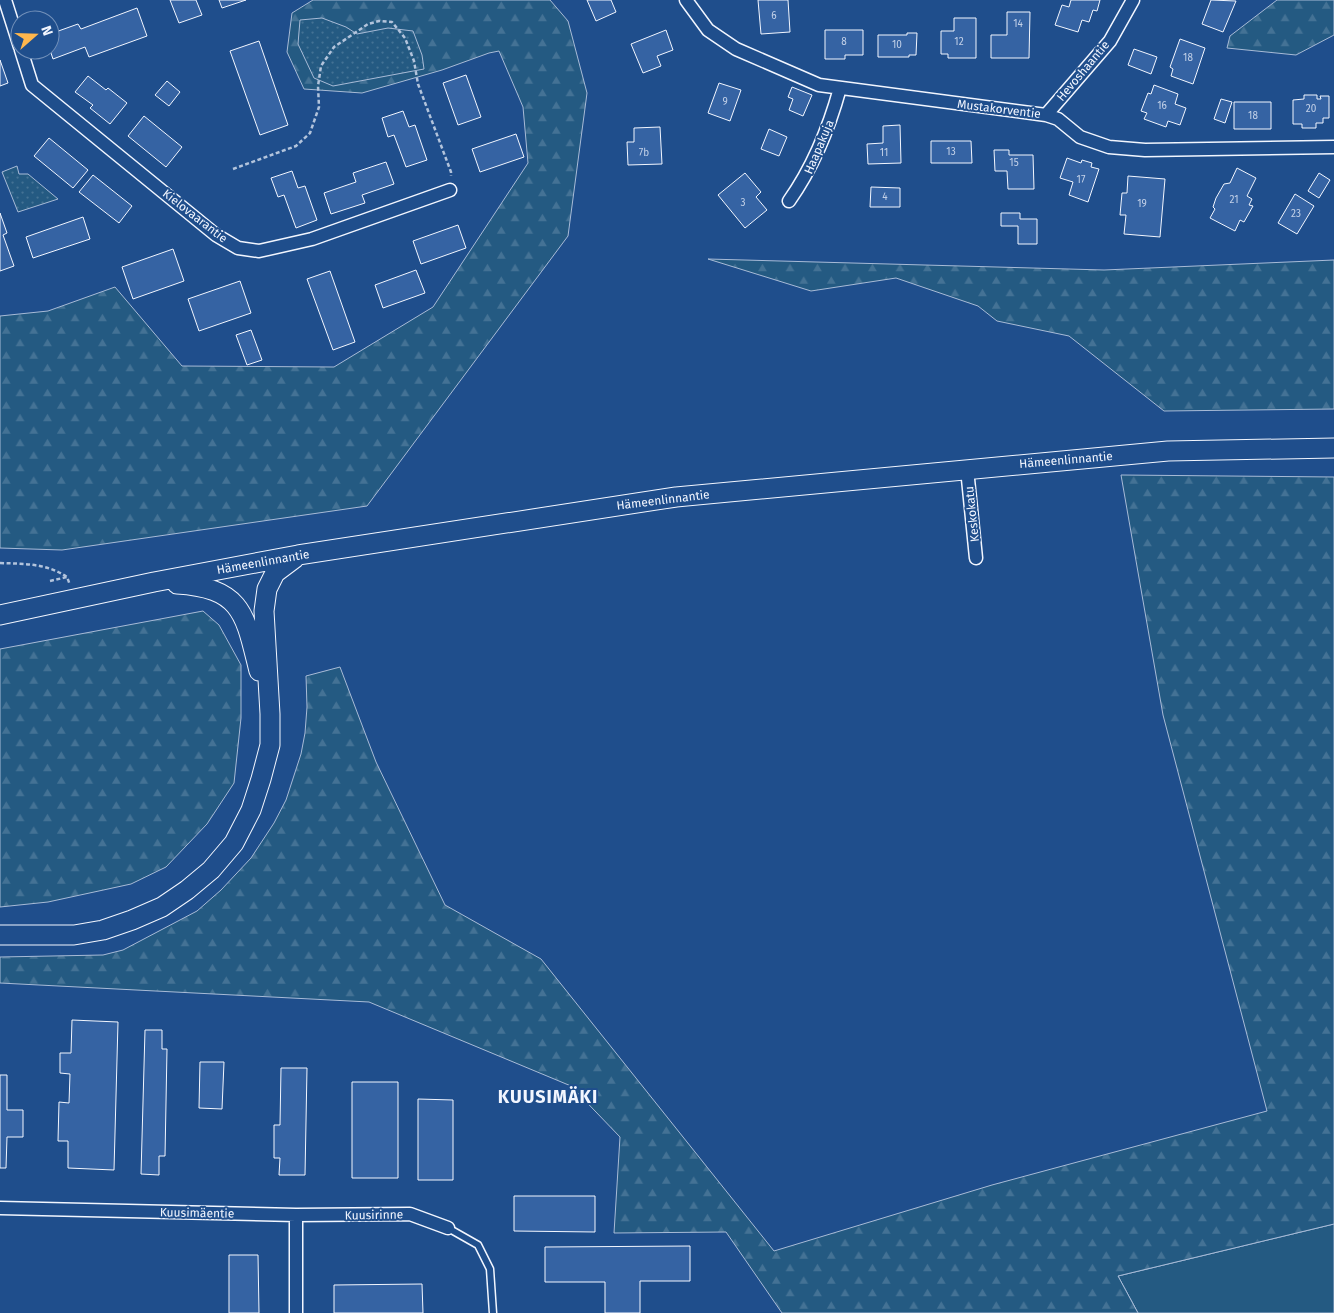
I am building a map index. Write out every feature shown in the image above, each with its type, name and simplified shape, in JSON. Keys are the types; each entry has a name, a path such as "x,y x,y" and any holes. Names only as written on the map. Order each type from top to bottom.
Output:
{"main road":[{"name":"Hämeenlinnantie","path":"0,615 154,582 298,555 676,497 1168,451 1334,448"},
{"path":"0,935 74,935 103,930 132,920 162,907 187,890 211,870 234,844 251,810 270,745 264,611 267,589 275,573 298,555"},
{"path":"154,582 198,585 216,590 236,603 248,626 270,714"}],"street":[{"name":"Kielovaarantie","path":"5,0 10,16"},
{"name":"Mustakorventie","path":"686,0 708,30 736,49 819,85 1046,115 1058,119 1080,137 1109,147 1145,150 1334,147"},
{"name":"Hevoshaantie","path":"1046,115 1110,40 1132,0"},
{"name":"Kielovaarantie","path":"24,60 32,85 216,236 238,248 259,250 312,239 450,190"},
{"name":"Haapakuja","path":"789,201 806,177 833,114 840,88"},
{"name":"Keskokatu","path":"967,469 976,558"},
{"name":"Kuusimäentie","path":"0,1208 296,1215"},
{"name":"Kuusirinne","path":"296,1215 410,1214 448,1228"},
{"path":"296,1215 296,1313"}],"lane":[{"path":"448,1228 478,1245 490,1270 494,1313"}],"path":[{"path":"233,169 296,146 310,133 319,107 318,86 321,66 334,47 368,24 379,21 392,22 405,38 414,61 418,84 451,172 450,190"},
{"path":"0,563 38,564 58,571 67,577 74,600"},
{"path":"50,581 67,577"}],"green space":[{"path":"313,0 550,0 568,21 587,93 568,236 367,506 62,550 0,548 0,316 48,311 115,287 182,366 334,367 433,307 528,163 523,107 499,51 362,93 304,89 287,52 292,13"},
{"path":"1277,0 1334,0 1334,35 1296,55 1227,48 1230,36"},
{"path":"322,18 346,27 357,34 388,28 413,31 422,55 424,69 333,86 314,78 298,44 300,20"},
{"path":"17,166 19,174 28,174 58,199 18,212 2,172"},
{"path":"708,259 1104,270 1334,260 1334,409 1164,411 1069,336 997,321 978,306 896,278 811,291"},
{"path":"1121,475 1334,477 1334,1224 1118,1276 1138,1313 782,1313 726,1232 614,1233 620,1137 571,1086 369,1002 0,983 0,957 103,955 123,950 197,911 221,890 251,858 274,823 286,800 301,754 305,733 307,707 306,676 340,667 376,762 445,905 541,959 774,1251 992,1185 1267,1111 1163,715"},
{"path":"203,611 219,625 241,665 241,718 234,783 207,824 166,867 131,884 48,902 0,907 0,649"},
{"path":"1334,1224 1334,1313 1138,1313 1118,1276"}],"building":[{"path":"170,0 196,0 202,15 179,23"},
{"path":"219,0 246,0 222,8"},
{"path":"587,0 611,0 616,12 596,21"},
{"path":"758,0 788,0 790,32 761,34"},
{"path":"1071,0 1100,0 1097,11 1093,10 1089,22 1082,20 1078,32 1055,25 1062,5 1069,7"},
{"path":"1211,0 1236,1 1223,32 1202,24"},
{"path":"137,8 147,36 89,57 85,47 60,56 60,30 78,24 81,29"},
{"path":"1007,12 1030,12 1029,58 991,58 991,35 1007,35"},
{"path":"954,18 976,18 976,58 948,58 948,54 941,54 941,31 954,31"},
{"path":"666,30 673,50 657,56 661,66 643,73 631,44"},
{"path":"825,30 863,30 863,55 845,55 845,59 825,59"},
{"path":"907,33 917,33 916,55 909,55 909,57 878,57 878,35 907,35"},
{"path":"1180,39 1205,48 1193,84 1171,76 1173,69 1170,67"},
{"path":"259,41 288,125 260,135 230,51"},
{"path":"1134,49 1157,57 1151,74 1128,65"},
{"path":"0,60 8,83 0,86"},
{"path":"466,75 481,117 458,125 443,83"},
{"path":"88,76 106,90 108,88 127,103 110,124 90,108 93,105 75,92"},
{"path":"167,81 180,92 169,106 155,95"},
{"path":"719,83 741,90 730,121 708,113"},
{"path":"1154,85 1178,94 1175,104 1186,108 1180,125 1168,121 1166,127 1144,119 1147,113 1141,111 1148,93 1151,94"},
{"path":"792,87 812,95 803,116 789,110 793,99 788,97"},
{"path":"1304,95 1317,95 1317,99 1321,99 1320,96 1329,96 1329,118 1323,118 1323,123 1316,123 1316,128 1302,128 1302,124 1293,124 1293,100 1304,99"},
{"path":"1221,99 1232,102 1225,123 1214,119"},
{"path":"1234,102 1271,102 1271,129 1234,129"},
{"path":"403,111 409,127 415,125 427,160 406,167 394,135 388,137 382,118"},
{"path":"144,116 182,147 166,167 128,136"},
{"path":"900,125 901,163 868,164 867,144 883,143 883,126"},
{"path":"660,127 662,164 628,165 627,142 634,142 634,128"},
{"path":"769,129 787,137 779,156 761,149"},
{"path":"516,134 524,157 480,172 472,149"},
{"path":"49,138 88,170 73,188 34,156"},
{"path":"931,141 971,141 972,163 931,163"},
{"path":"994,150 1009,150 1009,155 1033,155 1034,189 1008,189 1007,171 995,171"},
{"path":"1067,158 1081,163 1082,160 1092,163 1091,167 1099,169 1088,202 1069,195 1073,182 1060,178"},
{"path":"386,162 394,184 362,195 365,203 331,214 324,193 356,182 353,173"},
{"path":"1237,168 1256,178 1247,196 1252,199 1249,205 1253,206 1244,222 1240,220 1235,231 1210,218 1215,209 1213,207 1216,198 1224,184 1230,183"},
{"path":"292,171 298,188 305,186 317,220 296,228 284,195 278,197 271,178"},
{"path":"745,173 761,192 756,197 767,210 745,228 718,195"},
{"path":"1319,173 1330,180 1319,198 1308,191"},
{"path":"93,175 132,206 119,223 79,192"},
{"path":"1128,176 1165,179 1160,237 1124,234 1126,215 1120,215 1122,193 1127,193"},
{"path":"871,187 900,188 900,207 870,207"},
{"path":"1295,194 1314,206 1297,234 1278,223"},
{"path":"0,213 7,233 3,235 14,266 0,271"},
{"path":"1001,213 1020,213 1020,219 1037,219 1037,244 1018,244 1018,226 1001,226"},
{"path":"83,217 90,239 33,258 26,237"},
{"path":"458,225 466,248 421,264 413,241"},
{"path":"173,249 184,281 133,299 122,267"},
{"path":"416,270 425,293 383,308 375,285"},
{"path":"330,271 355,342 333,350 307,279"},
{"path":"240,281 251,313 199,331 188,299"},
{"path":"251,330 262,360 247,365 236,335"},
{"path":"72,1020 118,1022 114,1170 68,1168 68,1141 58,1141 59,1102 69,1103 70,1074 60,1073 60,1053 71,1053"},
{"path":"145,1030 162,1030 162,1049 167,1049 165,1156 159,1156 159,1175 141,1174"},
{"path":"200,1062 224,1062 222,1109 199,1108"},
{"path":"281,1068 307,1068 305,1175 279,1175 280,1158 274,1158 274,1125 280,1125"},
{"path":"0,1075 7,1075 7,1110 23,1110 23,1137 7,1137 6,1168 0,1168"},
{"path":"352,1082 398,1082 398,1178 352,1178"},
{"path":"418,1099 453,1100 453,1180 418,1180"},
{"path":"514,1196 595,1196 595,1232 514,1231"},
{"path":"690,1246 690,1281 640,1281 640,1313 605,1313 605,1282 545,1282 545,1247"},
{"path":"229,1255 258,1255 259,1313 229,1313"},
{"path":"422,1284 423,1313 334,1313 334,1285"}],"district":[{"name":"KUUSIMÄKI","path":"548,1097"}]}
